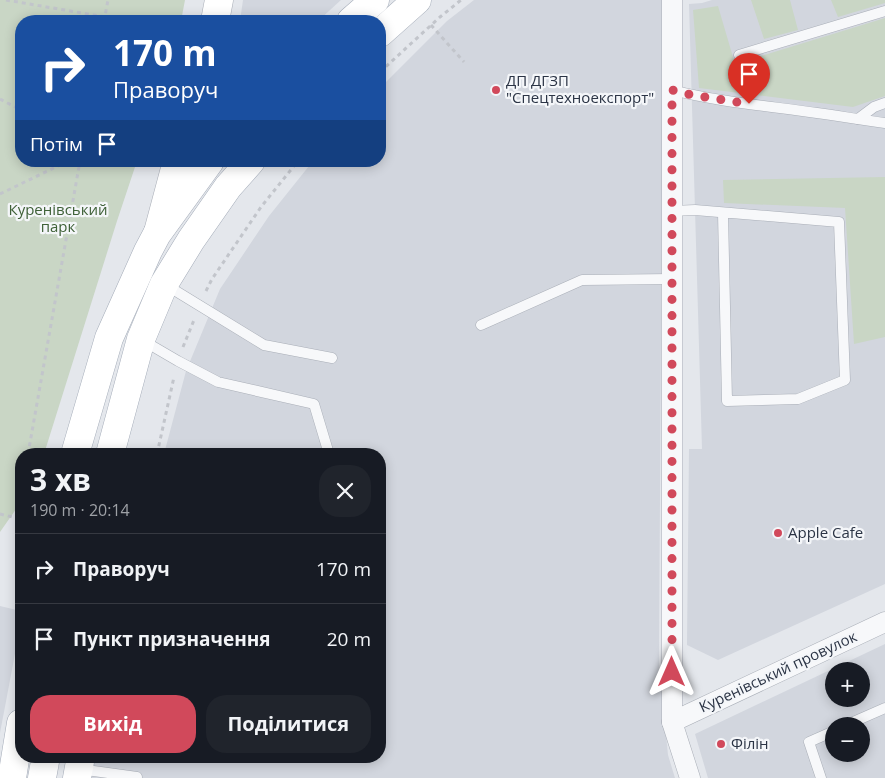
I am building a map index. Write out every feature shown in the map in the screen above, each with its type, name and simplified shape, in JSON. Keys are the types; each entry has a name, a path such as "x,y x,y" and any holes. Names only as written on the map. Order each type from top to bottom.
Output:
{"main road":[{"path":"216,15 219,0"},
{"path":"358,15 375,0"},
{"path":"386,28 417,0"},
{"path":"157,234 175,167"},
{"path":"76,448 109,338 148,251 157,234 206,167"},
{"path":"112,448 141,339 164,284 191,240 228,187 246,167"},
{"path":"129,448 141,339"},
{"path":"12,778 15,760"},
{"path":"42,778 45,763"}],"street":[{"path":"672,0 672,722 690,778"},
{"name":"Куренівський провулок","path":"672,722 885,622"}],"lane":[{"path":"739,55 885,11"},
{"path":"672,90 692,95 885,123"},
{"path":"858,119 874,107 885,103"},
{"path":"672,211 695,210 839,222 844,380 798,398 727,400 723,213"},
{"path":"481,325 582,280 672,278"},
{"path":"164,284 264,345 332,358"},
{"path":"141,339 218,382 314,404 328,448"},
{"path":"864,717 885,708"},
{"path":"821,778 808,742 825,735"},
{"path":"79,768 137,777"}],"path":[{"path":"6,0 99,15"},
{"path":"105,15 108,0"},
{"path":"386,66 461,0"},
{"path":"431,25 464,62"},
{"path":"0,99 15,107"},
{"path":"0,194 56,167"},
{"path":"29,448 79,167"},
{"path":"0,514 15,518"}],"shaded area":[{"path":"243,0 341,0 325,15 241,15"},
{"path":"474,0 663,0 659,663 668,755 675,778 91,778 94,763 386,763 386,448 166,448 186,371 220,289 269,216 308,167 386,167 386,82 447,21"},
{"path":"712,0 885,0 885,584 718,660 687,645 689,449 702,449 689,4"},
{"path":"0,606 15,610 15,654 0,733"},
{"path":"885,644 885,778 708,778 695,734 825,672 825,707 870,707 870,662 847,662"}],"green space":[{"name":"Куренівський парк","path":"0,0 185,0 182,15 15,15 15,167 135,167 46,448 15,448 15,511 0,532"},
{"path":"751,0 790,0 798,30 764,39"},
{"path":"831,0 885,0 885,3 838,17"},
{"path":"718,6 735,64 885,18 885,96 853,107 699,88 693,10"},
{"path":"885,177 885,337 854,344 845,208 724,203 723,180"}],"place":[{"name":"ДП ДГЗП \"Спецтехноекспорт\"","path":"496,90"},
{"name":"Apple Cafe","path":"778,533"},
{"name":"Філін","path":"721,744"}],"route":[{"path":"672,672 672,90 749,104"}]}
